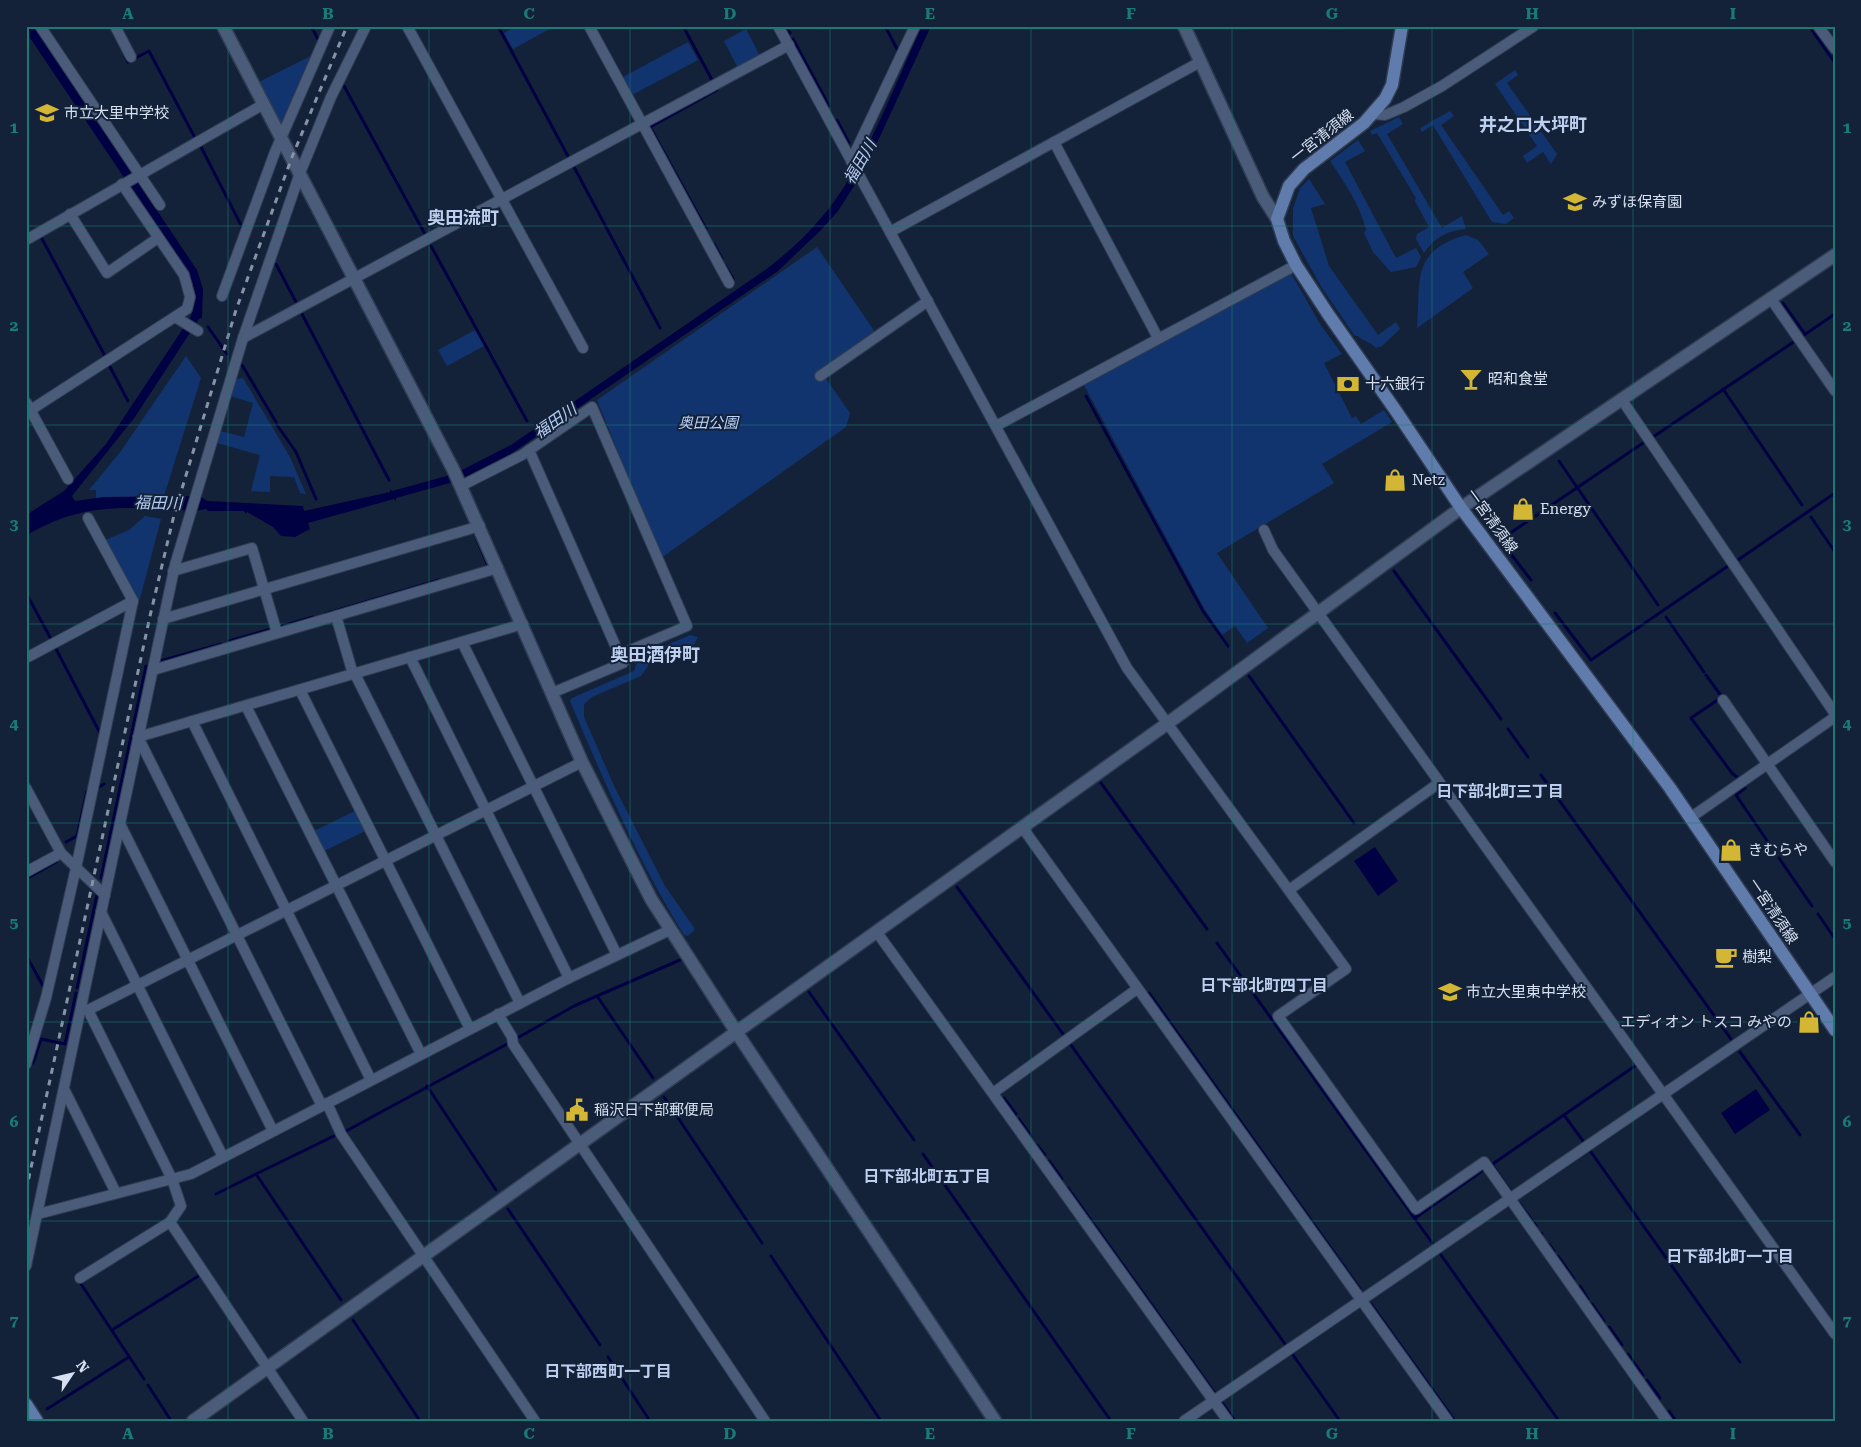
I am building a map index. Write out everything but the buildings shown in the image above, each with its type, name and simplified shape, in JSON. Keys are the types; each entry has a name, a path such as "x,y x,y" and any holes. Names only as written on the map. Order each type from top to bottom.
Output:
{"main road":[{"name":"一宮清須線","path":"1402,26 1392,85 1374,114 1294,178 1277,219 1284,241 1296,265 1461,508 1690,818 1835,1030"},
{"path":"26,1404 37,1421"}],"street":[{"path":"40,26 160,205"},
{"path":"115,26 131,57"},
{"path":"223,26 453,468 582,762 651,898 737,1033 996,1421"},
{"path":"222,296 282,139 330,26"},
{"path":"26,1266 85,1010 101,912 173,572 243,338 300,173 331,97 366,26"},
{"path":"407,26 583,348"},
{"path":"589,26 729,283"},
{"path":"778,26 1127,668 1346,969 1278,1016 1416,1209 1484,1162 1667,1421"},
{"path":"852,162 915,26"},
{"path":"1184,26 1262,197 1277,219"},
{"path":"1374,114 1385,115 1404,108 1442,86 1534,26"},
{"path":"1823,28 1835,49"},
{"path":"243,338 355,280 789,46"},
{"path":"890,232 1200,62"},
{"path":"26,240 138,174 264,104"},
{"path":"1054,142 1158,338"},
{"path":"68,479 28,408 187,309 190,297 184,275 123,183"},
{"path":"70,214 108,272 158,238"},
{"path":"193,1421 1168,723 1461,508 1835,256"},
{"path":"996,426 1296,265"},
{"path":"1771,298 1835,391"},
{"path":"820,376 928,301"},
{"path":"175,317 197,330"},
{"path":"1622,400 1835,716 1690,818"},
{"path":"461,485 529,450 592,407 686,626 619,655"},
{"path":"529,450 623,663 552,693"},
{"path":"26,1064 46,998 133,601 88,518"},
{"path":"163,619 480,526"},
{"path":"1264,530 1273,550 1318,614 1835,1334"},
{"path":"173,572 252,548 277,633"},
{"path":"152,670 498,568"},
{"path":"26,658 133,601"},
{"path":"336,616 354,674 520,1003"},
{"path":"138,737 523,624"},
{"path":"462,642 617,955"},
{"path":"410,657 569,978"},
{"path":"300,690 470,1029"},
{"path":"1723,700 1835,862"},
{"path":"246,706 421,1054"},
{"path":"192,721 371,1080"},
{"path":"138,737 324,1105 341,1134 535,1421"},
{"path":"85,1010 137,986 582,762"},
{"path":"1289,890 1439,783"},
{"path":"26,788 61,853 105,895"},
{"path":"120,824 273,1131"},
{"path":"1022,827 1448,1421"},
{"path":"26,872 61,853"},
{"path":"101,912 223,1157"},
{"path":"38,1214 191,1174 498,1014 670,930"},
{"path":"876,931 1228,1421"},
{"path":"1184,1421 1835,977"},
{"path":"993,1093 1137,989"},
{"path":"80,1278 170,1222 181,1206 172,1179 85,1010"},
{"path":"498,1014 512,1037 513,1044 764,1421"},
{"path":"65,1091 116,1193"},
{"path":"170,1222 303,1421"}],"green space":[{"path":"517,26 555,26 513,49 504,33"},
{"path":"746,29 760,56 738,68 724,41"},
{"path":"688,42 698,60 632,95 623,77"},
{"path":"313,55 285,122 280,124 259,82"},
{"path":"1515,70 1518,75 1507,83 1557,154 1551,164 1543,152 1527,163 1523,156 1537,146 1495,84"},
{"path":"1450,111 1454,116 1441,125 1503,215 1509,211 1514,218 1506,224 1492,222 1433,125 1422,132 1420,128"},
{"path":"1399,117 1403,124 1387,134 1442,228 1462,216 1466,229 1453,231 1442,236 1424,253 1416,239 1417,234 1429,227 1415,201 1416,198 1377,133 1372,135 1370,131"},
{"path":"1358,140 1365,151 1345,162 1396,258 1416,248 1421,257 1416,267 1391,272 1373,252 1364,233 1366,230 1356,203 1330,161"},
{"path":"1309,179 1325,204 1311,208 1329,266 1378,335 1396,322 1400,329 1382,346 1376,348 1355,336 1322,288 1293,236 1293,209 1300,188"},
{"path":"1466,235 1478,240 1489,254 1463,272 1473,288 1417,328 1419,282 1427,259 1435,250 1448,242"},
{"name":"奥田公園","path":"817,247 875,332 820,370 850,413 846,427 661,558 597,400"},
{"path":"1291,273 1320,324 1342,354 1324,363 1352,418 1356,416 1361,424 1384,410 1392,422 1322,464 1334,483 1217,553 1268,628 1247,643 1235,626 1222,635 1205,610 1084,385"},
{"path":"475,330 484,346 447,366 438,350"},
{"path":"186,356 201,378 164,496 96,498 96,490 89,490 121,451"},
{"path":"243,378 290,457 306,494 300,493 294,477 270,476 270,492 251,491 260,455 217,443 220,431 244,437 253,403 230,396 236,379"},
{"path":"145,516 161,519 139,602 105,540 129,530"},
{"path":"690,635 698,637 693,646 650,663 641,676 592,697 584,704 584,717 615,788 665,886 695,929 688,936 684,935 667,907 637,850 570,701 572,698 634,671 639,657"},
{"path":"355,811 365,831 324,851 314,831"}],"water":[{"name":"福田川","path":"26,26 33,26 197,270 203,289 202,318 199,319 135,417 72,496 75,501 104,497 200,496 207,501 303,506 304,511 390,492 390,489 392,491 454,474 511,445 768,268 809,232 837,198 851,176 877,126 922,26 931,26 865,169 838,211 778,271 506,457 457,481 396,498 396,501 394,499 308,523 310,529 295,537 281,536 273,527 247,512 246,514 244,511 129,508 88,511 68,516 47,524 26,536 26,515 64,491 106,444 190,318 194,306 194,294 192,282 187,271 26,32"},
{"path":"1375,847 1398,881 1378,896 1354,861"},
{"path":"1756,1089 1770,1110 1735,1134 1721,1113"}],"waterway":[{"path":"311,26 318,39"},
{"path":"498,26 569,158"},
{"path":"683,26 712,80"},
{"path":"786,26 790,33"},
{"path":"885,26 897,49"},
{"path":"1809,26 1835,63"},
{"path":"793,39 829,106"},
{"path":"125,56 128,62 149,51 194,136"},
{"path":"344,86 426,236"},
{"path":"706,229 650,127 717,90"},
{"path":"837,120 849,143"},
{"path":"200,145 243,229"},
{"path":"574,167 660,328"},
{"path":"41,237 105,356"},
{"path":"714,244 722,259"},
{"name":"福田川","path":"431,246 527,421"},
{"path":"276,264 297,304"},
{"path":"725,265 733,279"},
{"path":"1783,303 1805,334"},
{"path":"302,314 389,480"},
{"path":"1804,335 1835,314"},
{"path":"208,327 227,354"},
{"path":"1653,437 1795,341"},
{"path":"109,365 128,401"},
{"path":"242,365 276,422"},
{"path":"1723,389 1802,505"},
{"path":"1086,396 1203,611 1228,646"},
{"path":"277,425 296,452 316,499"},
{"path":"1531,580 1500,540 1643,443"},
{"path":"1559,461 1658,605"},
{"path":"1738,560 1835,493"},
{"path":"1811,517 1835,552"},
{"path":"473,530 488,566 486,567"},
{"path":"1555,613 1591,660 1728,566"},
{"path":"1394,571 1501,719"},
{"path":"325,614 439,580"},
{"path":"26,593 51,639"},
{"path":"279,627 313,617"},
{"path":"1666,617 1704,672"},
{"path":"229,641 271,629"},
{"path":"160,661 221,644"},
{"path":"55,647 100,733"},
{"path":"101,878 146,666"},
{"path":"1706,675 1722,697 1691,718 1732,773 1738,778"},
{"path":"1249,676 1354,823"},
{"path":"1508,729 1528,757"},
{"path":"1541,775 1731,1039"},
{"path":"1101,783 1207,929"},
{"path":"99,787 104,784"},
{"path":"1745,788 1736,795 1768,842"},
{"path":"66,842 77,836 87,791"},
{"path":"1779,858 1812,906"},
{"path":"26,879 56,862"},
{"path":"957,887 1063,1034"},
{"path":"77,988 97,895"},
{"path":"1818,914 1835,939"},
{"path":"1217,943 1433,1244"},
{"path":"26,955 43,986"},
{"path":"519,1037 574,1006 680,960"},
{"path":"809,992 914,1140"},
{"path":"33,1063 41,1039 65,1044 76,993"},
{"path":"1149,993 1360,1289"},
{"path":"597,996 653,1078"},
{"path":"346,1131 507,1044"},
{"path":"1071,1045 1285,1344"},
{"path":"1740,1052 1800,1135"},
{"path":"1510,1190 1493,1166 1494,1163 1635,1066"},
{"path":"427,1086 496,1190"},
{"path":"664,1097 762,1243"},
{"path":"1004,1098 1016,1114"},
{"path":"1564,1115 1583,1141"},
{"path":"1019,1119 1031,1136"},
{"path":"256,1174 336,1135"},
{"path":"1037,1145 1045,1155"},
{"path":"1591,1152 1740,1362"},
{"path":"923,1154 1111,1421"},
{"path":"1049,1161 1062,1179"},
{"path":"1415,1218 1482,1171"},
{"path":"216,1194 256,1174 341,1300"},
{"path":"1068,1188 1214,1392"},
{"path":"1519,1203 1536,1226"},
{"path":"508,1209 600,1345"},
{"path":"1549,1244 1554,1251"},
{"path":"1441,1255 1559,1421"},
{"path":"771,1256 881,1421"},
{"path":"1558,1256 1574,1279"},
{"path":"112,1330 200,1275"},
{"path":"79,1281 144,1379"},
{"path":"1580,1286 1588,1299"},
{"path":"1371,1304 1455,1421"},
{"path":"1592,1304 1604,1321"},
{"path":"353,1320 420,1421"},
{"path":"1609,1327 1622,1345"},
{"path":"1628,1354 1643,1375"},
{"path":"1293,1355 1340,1421"},
{"path":"47,1409 129,1357"},
{"path":"608,1357 650,1421"},
{"path":"1647,1380 1660,1398"},
{"path":"148,1385 170,1419"},
{"path":"1222,1403 1235,1421"},
{"path":"1669,1411 1676,1421"}],"railway":[{"path":"26,1191 150,616 174,515 236,310 292,157 347,26"}],"place":[{"name":"市立大里中学校","path":"47,113"},
{"name":"みずほ保育園","path":"1575,202"},
{"name":"昭和食堂","path":"1471,379"},
{"name":"十六銀行","path":"1348,384"},
{"name":"Netz","path":"1395,480"},
{"name":"Energy","path":"1523,509"},
{"name":"きむらや","path":"1731,850"},
{"name":"樹梨","path":"1726,957"},
{"name":"市立大里東中学校","path":"1450,992"},
{"name":"エディオン トスコ みやの","path":"1809,1022"},
{"name":"稲沢日下部郵便局","path":"577,1110"}],"district":[{"name":"井之口大坪町","path":"1533,124"},
{"name":"奥田流町","path":"463,217"},
{"name":"奥田酒伊町","path":"655,654"},
{"name":"日下部北町三丁目","path":"1500,791"},
{"name":"日下部北町四丁目","path":"1264,985"},
{"name":"日下部北町五丁目","path":"927,1176"},
{"name":"日下部北町一丁目","path":"1730,1256"},
{"name":"日下部西町一丁目","path":"608,1371"}]}
